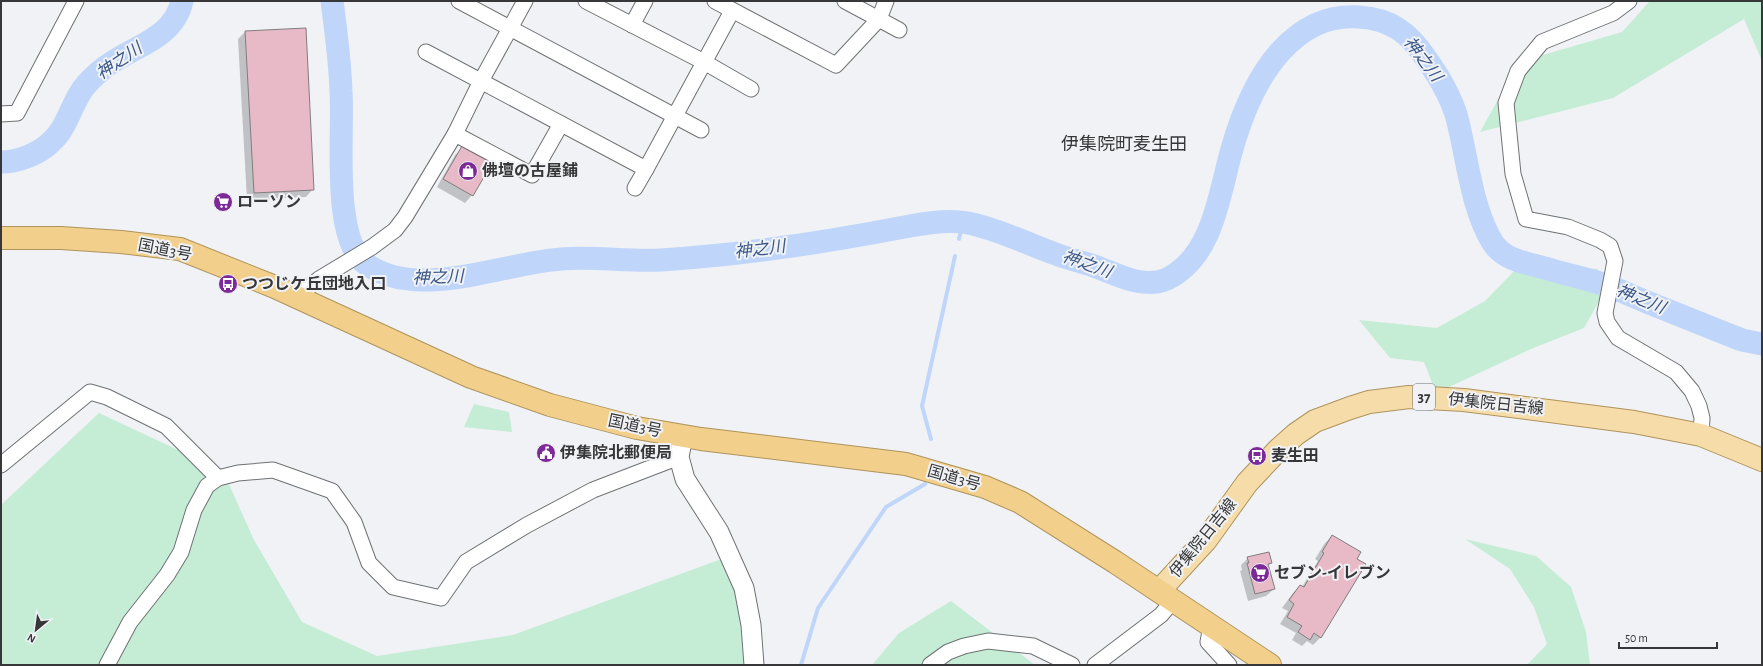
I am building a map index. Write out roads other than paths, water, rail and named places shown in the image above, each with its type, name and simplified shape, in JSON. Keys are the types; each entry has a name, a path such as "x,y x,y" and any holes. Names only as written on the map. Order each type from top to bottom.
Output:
{"highway":[{"name":"国道3号","path":"1,238 61,238 121,242 180,249 275,286 471,377 550,405 637,428 683,436 906,464 960,478 1020,502 1270,665"}],"main road":[{"name":"伊集院日吉線","path":"1164,595 1206,540 1246,483 1278,450 1296,434 1315,421 1369,402 1409,397 1464,400 1634,422 1701,435 1762,460"}],"street":[{"path":"1,114 17,114 76,1"},
{"path":"458,1 701,130"},
{"path":"297,297 319,279 372,247 395,230 405,217 455,134 481,81 511,28 524,1"},
{"path":"586,1 704,62 751,89"},
{"path":"632,25 645,1"},
{"path":"714,1 836,65 879,19 886,1"},
{"path":"845,1 899,30"},
{"path":"1630,1 1613,13 1542,42 1518,71 1506,103 1513,174 1526,219 1568,227 1600,240 1610,246 1615,261 1605,313 1607,322 1618,338 1676,372 1692,391 1699,406 1702,418 1701,435"},
{"path":"635,188 732,11"},
{"path":"426,52 646,169"},
{"path":"455,134 532,175 561,124"},
{"path":"1,465 90,392 107,397 166,426 218,478"},
{"path":"683,436 679,457 684,479 719,532 744,588 751,625 754,665"},
{"path":"107,665 130,622 167,575 181,552 194,510 207,486 218,478 238,473 273,470 332,491 354,522 369,563 393,586 441,598 466,562 527,526 593,490 679,457"},
{"path":"1095,665 1161,615 1164,595"},
{"path":"1211,626 1208,642 1229,665"},
{"path":"930,665 948,652 964,646 988,641 1033,646 1072,665"}],"waterway":[{"name":"神之川","path":"1,162 14,161 34,154 51,142 60,132 81,92 88,83 110,63 159,35 169,26 177,15 182,1"},
{"name":"神之川","path":"332,1 340,68 342,109 342,184 348,232 355,251 366,264 387,275 410,279 435,280 461,277 561,259 586,258 661,260 691,258 751,252 840,239 924,224 959,222 968,223 1011,236 1058,255 1138,282 1158,282 1167,279 1183,269 1195,255 1205,239 1218,203 1240,123 1257,85 1271,62 1297,36 1315,25 1336,18 1359,17 1370,18 1389,24 1405,34 1419,48 1439,78 1448,94 1457,118 1471,183 1480,215 1486,230 1498,249 1516,260 1603,284 1742,340 1762,344"},
{"path":"959,239 963,222"},
{"path":"931,439 922,406 955,256"},
{"path":"801,665 818,608 886,507 925,484"}],"place":[{"name":"佛壇の古屋鋪","path":"468,171"},
{"name":"ローソン","path":"223,202"},
{"name":"つつじケ丘団地入口","path":"228,284"},
{"name":"伊集院北郵便局","path":"546,453"},
{"name":"麦生田","path":"1257,456"},
{"name":"セブン-イレブン","path":"1260,573"}],"district":[{"name":"伊集院町麦生田","path":"1124,145"}]}
